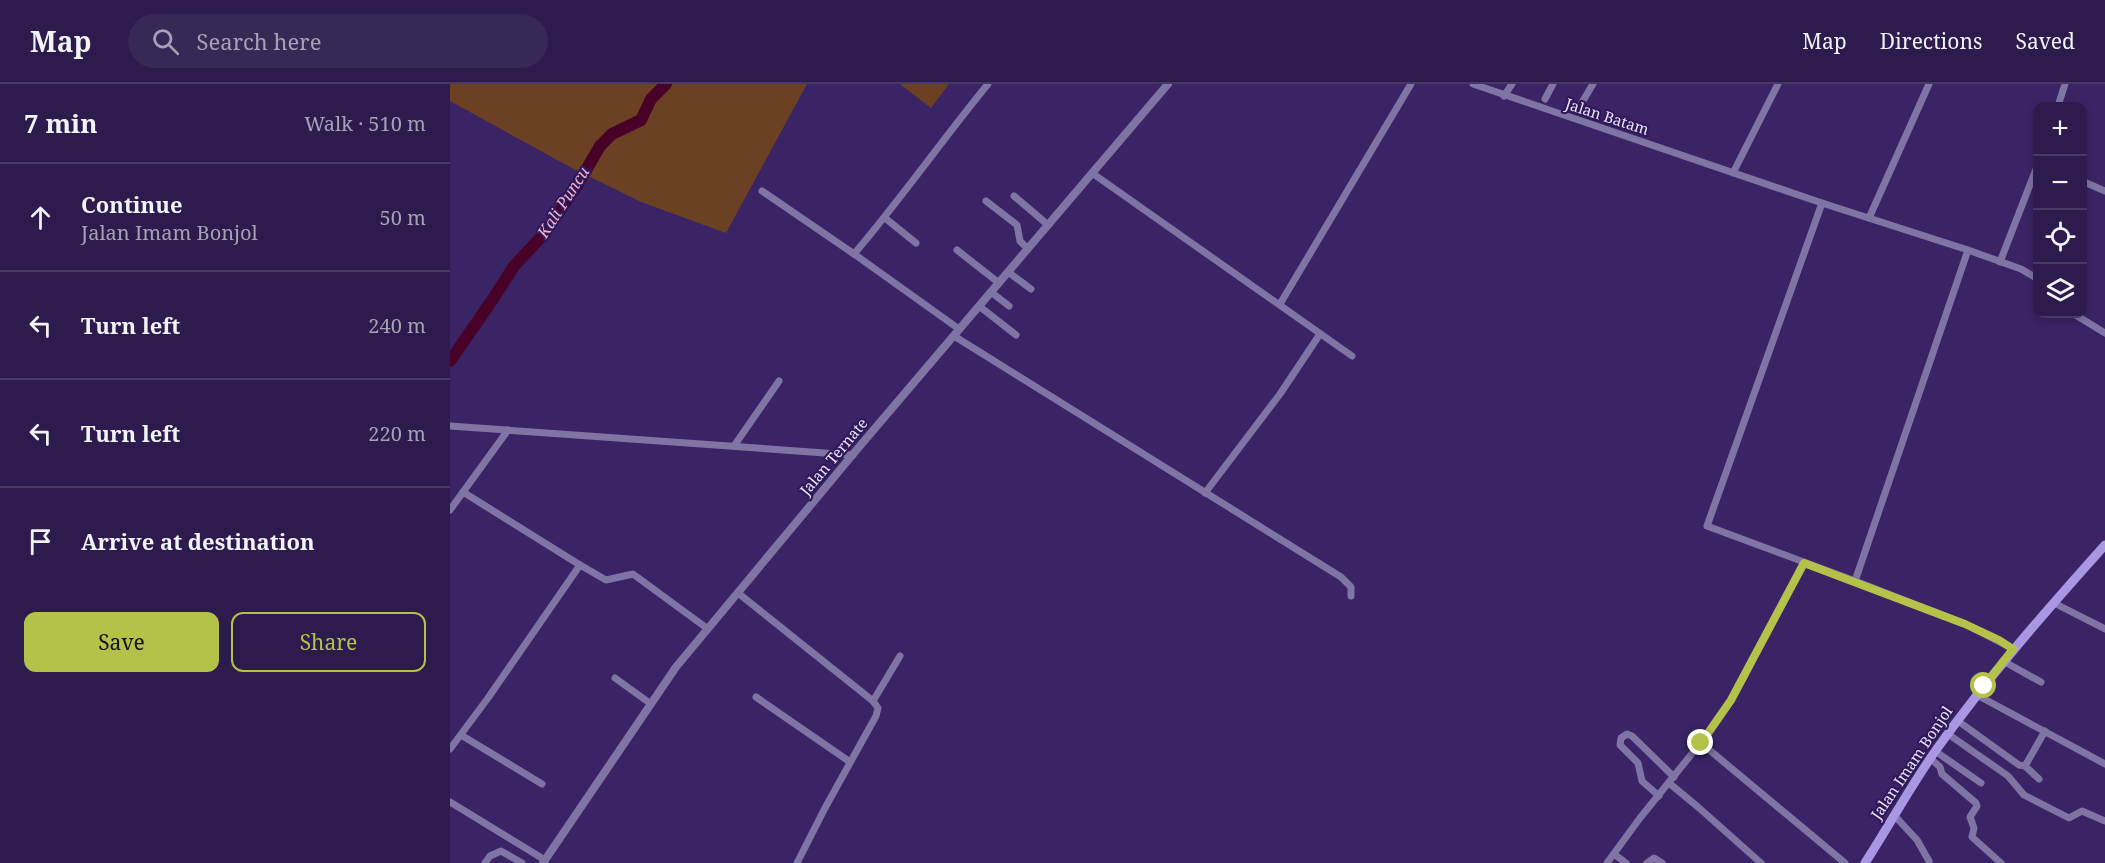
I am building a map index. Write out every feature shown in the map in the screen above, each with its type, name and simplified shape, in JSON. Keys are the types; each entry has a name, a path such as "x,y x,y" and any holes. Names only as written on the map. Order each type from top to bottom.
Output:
{"main road":[{"name":"Jalan Imam Bonjol","path":"1865,863 1933,755 1977,695 2013,649 2105,545"}],"street":[{"path":"854,254 885,218 952,127 988,84"},
{"name":"Jalan Ternate","path":"544,861 676,667 1168,84"},
{"path":"1280,304 1411,84"},
{"name":"Jalan Batam","path":"1473,84 1821,203 1968,250 2021,269 2033,276"},
{"path":"1504,96 1512,84"},
{"path":"1545,99 1553,84"},
{"path":"1578,109 1593,84"},
{"path":"1733,173 1778,84"},
{"path":"1869,218 1929,84"},
{"path":"2059,102 2065,84"},
{"path":"1092,173 1352,356"},
{"path":"2000,262 2033,175"},
{"path":"2087,183 2105,191"},
{"path":"762,191 854,254 956,333 1205,493 1341,577 1351,587 1351,596"},
{"path":"1014,196 1048,225"},
{"path":"986,201 1017,225 1020,241 1028,249"},
{"path":"1821,203 1707,526 1965,624 2013,649"},
{"path":"885,218 916,243"},
{"path":"957,250 999,283"},
{"path":"1855,581 1968,250"},
{"path":"1008,272 1031,289"},
{"path":"991,292 1009,306"},
{"path":"979,306 1016,335"},
{"path":"2081,318 2105,333"},
{"path":"1205,493 1280,394 1320,334"},
{"path":"734,446 779,381"},
{"path":"450,426 853,455"},
{"path":"450,510 508,430"},
{"path":"463,492 606,580 633,574 708,629"},
{"path":"1607,863 1701,743 1731,700 1804,563"},
{"path":"450,749 580,565"},
{"path":"738,593 873,701 878,708 877,714 797,863"},
{"path":"2054,603 2105,629"},
{"path":"873,701 900,656"},
{"path":"2003,661 2041,682"},
{"path":"615,678 651,704"},
{"path":"1977,695 2105,764"},
{"path":"756,697 850,762"},
{"path":"1958,721 2014,761 2025,766 2039,779"},
{"path":"2025,766 2045,731"},
{"path":"1948,734 2008,776 2017,788 2035,802 2042,803 2069,818 2082,811 2105,821"},
{"path":"461,735 542,784"},
{"path":"1659,796 1642,781 1638,763 1620,745 1621,738 1627,735 1632,736 1698,807 1761,863"},
{"path":"1701,743 1845,863"},
{"path":"1933,755 1982,783"},
{"path":"1933,755 1942,774 1976,803 1977,806 1970,817 1974,828 1972,837 2001,863"},
{"path":"450,802 544,861"},
{"path":"1894,815 1917,840 1929,861"},
{"path":"486,863 490,856 501,850 522,863"},
{"path":"1614,854 1626,863"},
{"path":"1647,863 1654,858 1662,863"}],"shaded area":[{"path":"450,84 807,84 726,233 641,202 570,167 450,101"},
{"path":"900,84 949,84 931,108"}],"waterway":[{"name":"Kali Puncu","path":"450,361 514,266 544,234 578,184 600,146 612,134 641,120 651,99 666,84"}],"route":[{"path":"1701,743 1746,674 1804,563 1965,624 2006,643 2013,649 1984,686"}]}
